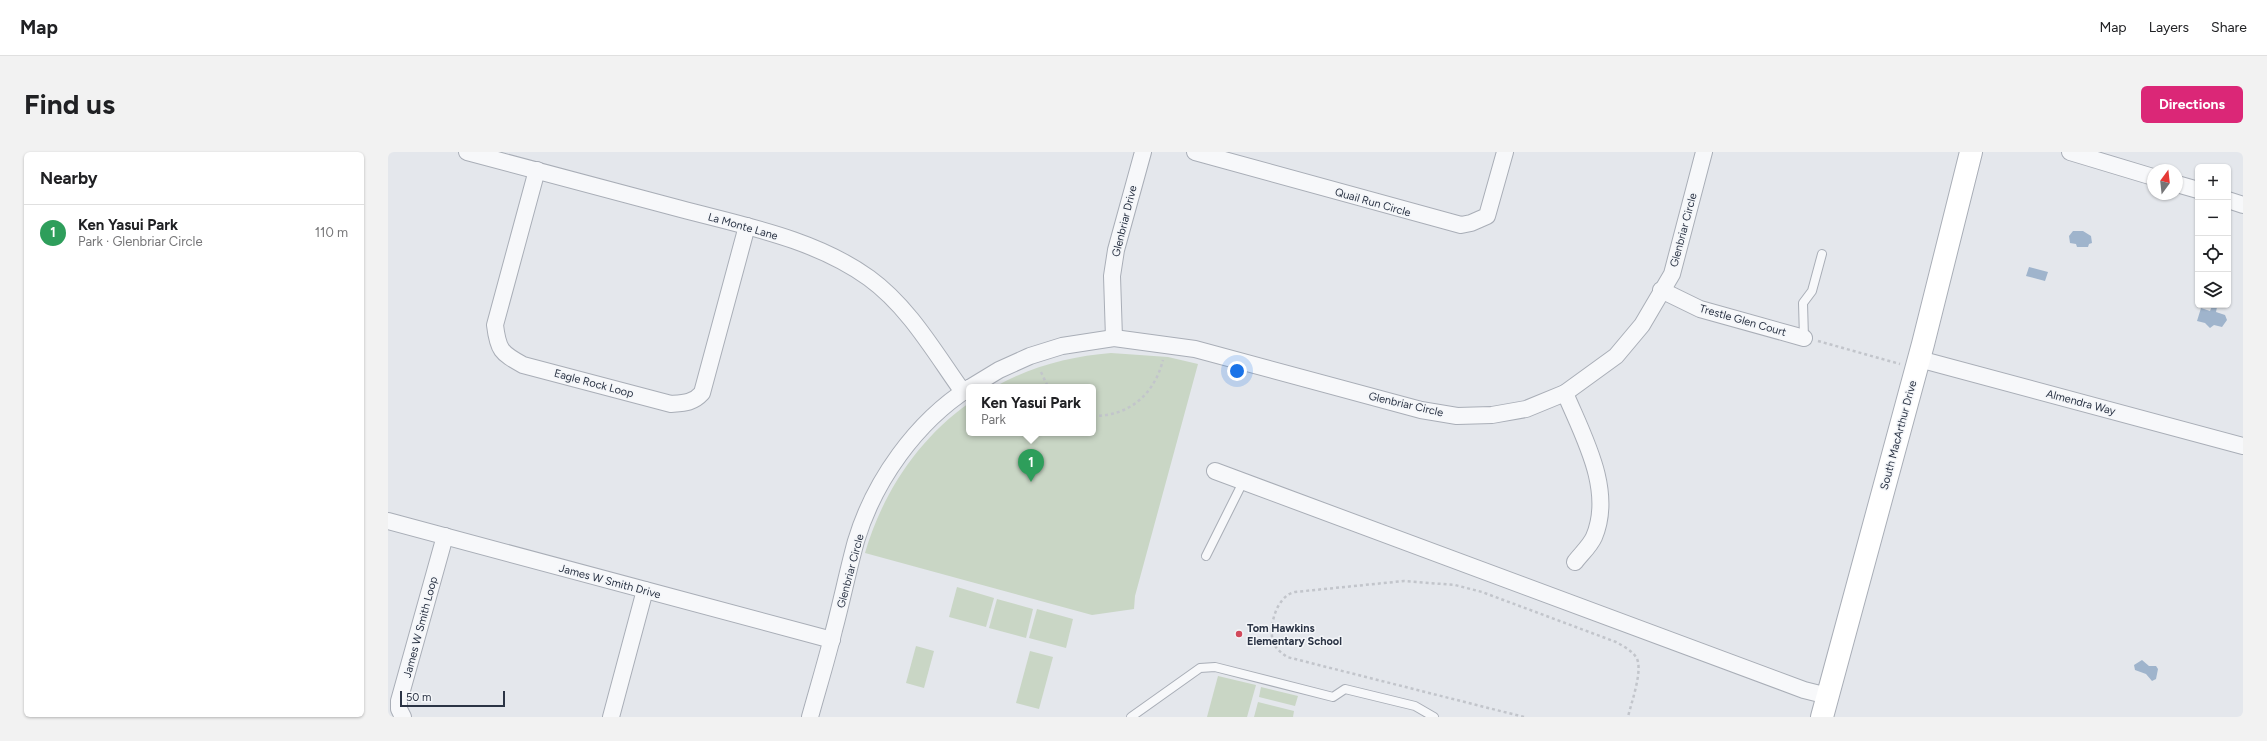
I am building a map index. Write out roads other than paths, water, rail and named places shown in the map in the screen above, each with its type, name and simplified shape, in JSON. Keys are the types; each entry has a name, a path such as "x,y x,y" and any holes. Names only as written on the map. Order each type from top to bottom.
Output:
{"street":[{"name":"La Monte Lane","path":"467,152 747,226 810,246 842,261 870,279 896,301 966,387"},
{"name":"Glenbriar Drive","path":"1114,338 1112,276 1116,250 1142,152"},
{"name":"Quail Run Circle","path":"1195,152 1461,225 1471,223 1487,216 1505,152"},
{"name":"Glenbriar Circle","path":"976,384 999,370 1030,356 1062,346 1114,338 1195,349 1422,410 1457,416 1492,415 1526,408 1565,393 1616,356 1642,325 1661,290 1672,274 1704,152"},
{"name":"South MacArthur Drive","path":"1822,717 1918,364 1971,152"},
{"path":"2070,152 2147,175"},
{"name":"Eagle Rock Loop","path":"537,170 495,325 499,348 504,355 523,365 663,402 688,403 696,399 702,393 747,226"},
{"path":"2183,186 2195,189"},
{"path":"2231,201 2243,205"},
{"name":"Trestle Glen Court","path":"1661,290 1700,309 1804,338"},
{"name":"Almendra Way","path":"1918,364 2243,446"},
{"name":"Glenbriar Circle","path":"810,717 832,640 856,540 876,493 892,464 922,427 966,391"},
{"path":"1565,393 1592,455 1599,491 1600,513 1593,538 1575,562"},
{"path":"1215,471 1804,690 1828,696"},
{"name":"James W Smith Drive","path":"388,521 832,640"},
{"name":"James W Smith Loop","path":"403,717 399,709 400,701 445,536"},
{"path":"611,717 645,590"}],"lane":[{"path":"1804,338 1803,303 1812,291 1822,254"},
{"path":"1206,556 1243,482"},
{"path":"1131,717 1200,668 1215,667 1333,696 1345,688 1415,706 1434,717"}],"water":[{"path":"2073,231 2083,231 2091,236 2092,243 2089,244 2088,247 2077,247 2076,244 2070,243 2069,236"},
{"path":"2029,267 2048,272 2045,281 2026,276"},
{"path":"2201,308 2210,311 2211,308 2217,308 2216,312 2225,315 2227,320 2222,327 2214,325 2210,328 2205,323 2197,321"},
{"path":"2142,660 2149,666 2156,666 2158,669 2156,679 2152,681 2146,674 2135,670 2134,665"}],"place":[{"name":"Ken Yasui Park","path":"1031,482"},
{"name":"Tom Hawkins Elementary School","path":"1239,634"}]}
